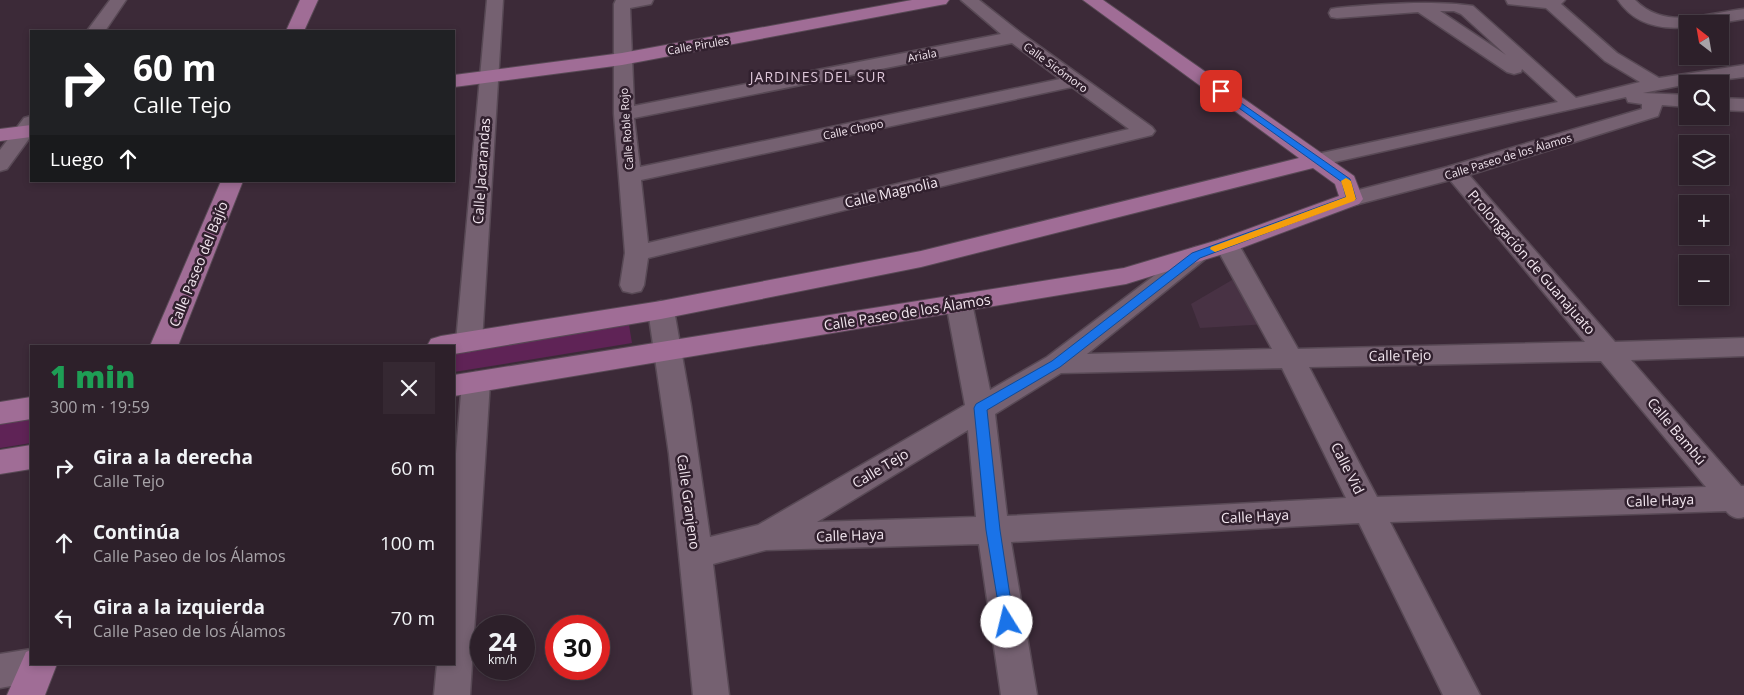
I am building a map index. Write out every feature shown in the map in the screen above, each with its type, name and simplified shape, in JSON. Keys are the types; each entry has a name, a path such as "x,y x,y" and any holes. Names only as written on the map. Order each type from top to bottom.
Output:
{"main road":[{"path":"295,30 309,0"},
{"name":"Calle Pirules","path":"455,82 622,59 940,0"},
{"path":"1092,0 1346,181 1351,199"},
{"path":"0,135 29,129"},
{"path":"448,345 661,310 921,259 1317,160"},
{"name":"Calle Paseo del Bajío","path":"164,345 232,182"},
{"name":"Calle Paseo de los Álamos","path":"465,384 1126,276 1227,245 1351,199"},
{"path":"0,413 30,408"},
{"path":"0,462 30,457"},
{"path":"26,695 38,665"}],"street":[{"path":"97,30 118,0"},
{"name":"Calle Jacarandas","path":"469,342 494,0"},
{"path":"622,4 645,0"},
{"name":"Calle Sicómoro","path":"969,0 1014,37 1145,131"},
{"path":"1514,0 1532,4 1554,2 1611,57 1654,91"},
{"path":"1626,0 1644,16 1663,22 1720,18 1740,14"},
{"path":"1719,0 1740,14"},
{"name":"Calle Roble Rojo","path":"622,4 624,114 637,253"},
{"path":"1532,4 1590,61 1634,88 1654,91 1679,98"},
{"path":"1337,13 1421,6 1455,6 1467,10 1531,66 1566,105"},
{"path":"1421,6 1566,105"},
{"name":"Ariala","path":"624,114 1014,37"},
{"path":"1512,67 1531,66"},
{"path":"1317,160 1566,105 1606,97 1654,91 1687,77 1744,71"},
{"name":"Calle Chopo","path":"629,176 1076,81"},
{"path":"1606,97 1634,88"},
{"path":"1729,90 1744,90"},
{"name":"Calle Paseo de los Álamos","path":"1351,199 1455,172 1652,112 1654,91"},
{"path":"1606,97 1679,91"},
{"path":"1729,104 1744,105"},
{"path":"0,165 29,129"},
{"name":"Calle Magnolia","path":"637,253 1145,131"},
{"name":"Prolongación de Guanajuato","path":"1455,172 1609,352"},
{"name":"Calle Vid","path":"1227,245 1290,357 1370,510 1462,695"},
{"path":"632,285 637,253"},
{"name":"Calle Tejo","path":"697,554 766,537 1056,364 1196,255"},
{"path":"959,303 980,408 993,530 1019,695"},
{"name":"Calle Granjeno","path":"661,310 669,351 697,554 711,695"},
{"name":"Calle Tejo","path":"1056,364 1290,357 1609,352 1744,347"},
{"name":"Calle Bambú","path":"1609,352 1740,502"},
{"path":"455,623 465,384"},
{"name":"Calle Haya","path":"766,537 993,530 1370,510 1740,502"},
{"path":"0,671 33,665"},
{"path":"452,695 453,665"}],"shaded area":[{"path":"1232,280 1244,282 1269,324 1200,328 1191,304"},
{"path":"629,325 632,343 455,372 455,353"},
{"path":"30,414 30,443 0,448 0,419"}],"slow traffic":[{"path":"1215,249 1351,199 1346,181"}],"district":[{"name":"JARDINES DEL SUR","path":"818,76"}],"route":[{"path":"1007,622 993,530 980,408 1056,364 1196,255 1351,199 1346,181 1221,91"}]}
